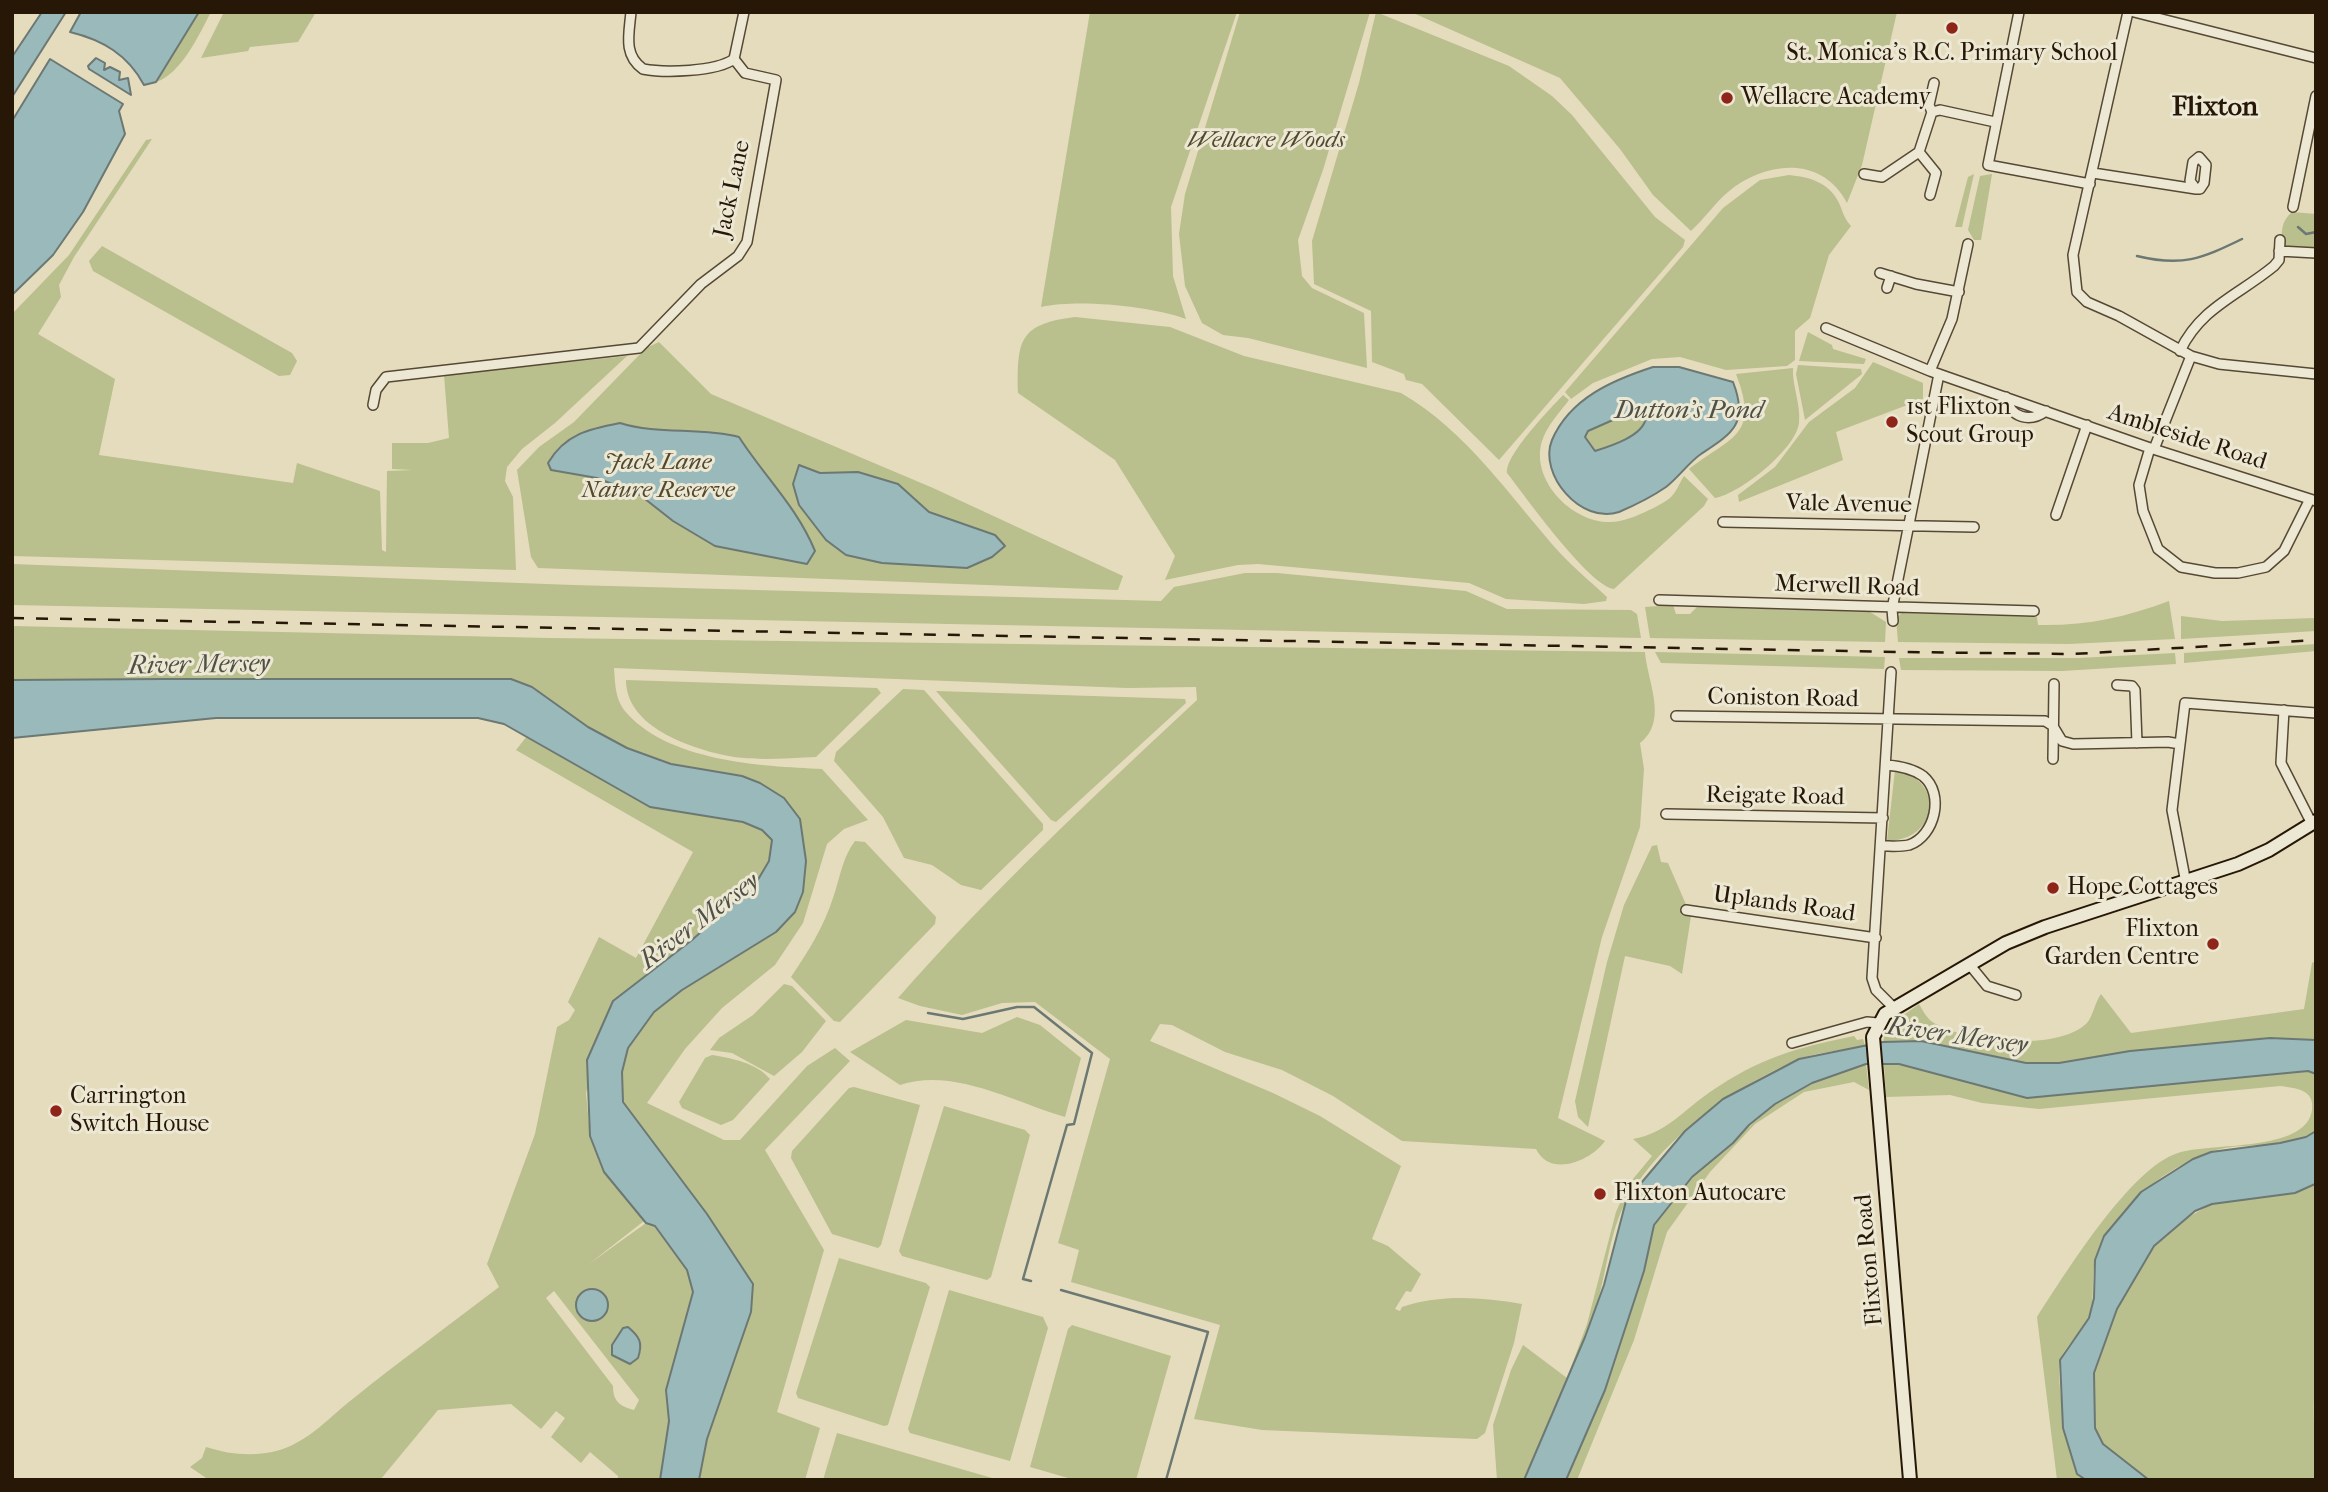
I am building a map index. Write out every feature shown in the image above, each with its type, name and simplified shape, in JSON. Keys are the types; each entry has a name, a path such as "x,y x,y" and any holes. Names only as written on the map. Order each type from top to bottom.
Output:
{"main road":[{"path":"1878,1023 1895,1009 1969,964 2045,927 2186,883 2251,859 2314,822"},
{"name":"Flixton Road","path":"1878,1023 1873,1037 1875,1073 1910,1480"}],"street":[{"path":"632,12 628,49 631,57 643,69 674,71 717,65 734,59 744,12"},
{"path":"2019,12 1988,165 2090,184"},
{"path":"2127,12 2076,241 2072,270 2074,286 2080,297 2191,356 2219,364 2316,374"},
{"path":"2134,12 2316,58"},
{"name":"Jack Lane","path":"373,405 376,390 386,377 639,348 701,284 738,256 747,242 776,80 745,73 734,59"},
{"path":"1864,174 1882,177 1919,152 1932,112 1929,105 1934,83"},
{"path":"2293,207 2316,96"},
{"path":"1932,112 1940,110 1996,122"},
{"path":"1919,152 1936,173 1930,195"},
{"path":"2092,173 2196,189"},
{"path":"2180,351 2189,333 2217,305 2274,266 2279,260 2280,240"},
{"path":"1893,621 1892,609 1910,526 1935,373 1959,292 1968,244"},
{"path":"2279,251 2316,253"},
{"path":"1880,273 1959,292"},
{"path":"1887,289 1891,276"},
{"name":"Ambleside Road","path":"1826,327 1935,373 2152,449 2313,500"},
{"path":"2191,356 2139,485 2140,497 2158,549 2172,563 2193,570 2238,573 2266,567 2284,551 2313,500"},
{"name":"Ambleside Road","path":"2006,397 2011,409 2022,417 2033,418 2046,411"},
{"path":"2056,515 2087,425"},
{"name":"Vale Avenue","path":"1723,522 1974,527"},
{"name":"Merwell Road","path":"1659,600 1892,609 2034,611"},
{"path":"1891,672 1872,984 1895,1009"},
{"path":"2053,759 2054,684"},
{"path":"2117,685 2132,686 2135,690 2137,743"},
{"path":"2186,883 2172,810 2185,703 2316,713"},
{"path":"2284,710 2281,763 2314,822"},
{"name":"Coniston Road","path":"1676,716 1889,721 2045,721 2053,726"},
{"path":"2053,726 2062,741 2073,744 2180,744"},
{"path":"1881,846 1910,845 1923,836 1934,812 1934,793 1924,777 1904,767 1886,765"},
{"name":"Reigate Road","path":"1666,814 1883,818"},
{"name":"Uplands Road","path":"1686,910 1876,938"},
{"path":"1969,964 1987,986 2016,995"},
{"path":"1792,1044 1867,1022 1878,1023"}],"green space":[{"path":"199,12 211,12 195,42 173,71 156,82"},
{"path":"224,12 316,12 298,42 250,47 248,51 201,58"},
{"path":"1090,12 1237,12 1171,207 1173,276 1186,319 1114,305 1041,307"},
{"name":"Wellacre Woods","path":"1240,12 1370,12 1323,170 1298,240 1302,276 1312,288 1364,313 1367,368 1248,338 1223,335 1202,323 1185,286 1179,234 1185,194"},
{"path":"1376,12 1509,66 1552,96 1572,115 1655,217 1685,240 1683,247 1499,460 1422,384 1406,380 1404,374 1372,362 1371,311 1314,284 1312,241 1359,83"},
{"name":"Wellacre Academy","path":"1411,12 1897,12 1862,165 1847,203 1836,187 1823,177 1808,170 1775,169 1759,174 1728,192 1691,231 1653,195 1620,149 1560,78"},
{"path":"152,139 74,257 59,285 61,297 38,334 115,379 99,455 293,483 297,463 380,491 382,550 386,552 387,471 413,470 392,469 392,443 428,443 449,438 444,375 627,356 555,423 522,449 507,467 505,481 513,497 516,570 12,556 12,314 69,255 146,140"},
{"path":"1974,174 1962,227 1955,227 1968,177"},
{"path":"1992,174 1981,240 1974,240 1968,230 1980,176"},
{"path":"1789,175 1811,179 1829,189 1851,226 1829,255 1810,318 1795,331 1795,360 1787,366 1726,370 1680,357 1652,359 1593,383 1571,399 1565,392 1723,208 1760,180"},
{"path":"2292,212 2316,214 2316,249 2284,247 2282,228"},
{"path":"102,246 292,353 297,361 290,375 279,376 93,271 89,261"},
{"path":"1075,317 1170,327 1244,356 1401,393 1425,408 1467,446 1560,553 1607,597 1606,601 1584,604 1506,599 1469,583 1258,564 1238,565 1165,580 1175,556 1115,460 1018,393 1019,360 1025,338 1042,324"},
{"path":"1808,332 1832,345 1833,349 1866,359 1864,364 1799,361"},
{"name":"Jack Lane Nature Reserve","path":"659,342 711,394 933,488 1123,576 1118,590 538,568 531,557 517,470 539,447 574,422 646,348"},
{"path":"1873,362 1923,383 1923,399 1836,432 1843,460 1739,502 1738,495 1775,467 1809,422 1855,388"},
{"path":"1798,365 1861,369 1862,374 1805,420 1796,374"},
{"path":"1793,368 1799,416 1796,434 1765,469 1726,495 1715,498 1689,469 1729,441 1743,423 1743,395 1736,374"},
{"path":"1563,395 1569,400 1547,430 1540,457 1550,487 1574,511 1604,522 1626,520 1670,498 1684,476 1708,499 1704,506 1614,589 1589,573 1574,557 1507,473 1508,465 1520,444"},
{"path":"1631,412 1646,418 1639,430 1595,451 1585,437 1588,431"},
{"path":"12,564 573,585 1161,601 1174,587 1245,573 1277,573 1466,591 1507,609 1631,610 1637,614 1641,638 12,605"},
{"path":"2169,601 2175,639 2068,644 1898,642 1896,618 1902,613 2037,617 2038,625 2056,625 2104,620"},
{"path":"1673,605 1676,614 1690,614 1697,607 1870,612 1886,622 1885,642 1650,638 1645,607"},
{"path":"2181,616 2222,621 2316,618 2316,631 2181,639"},
{"path":"12,626 549,638 1645,652 1655,712 1649,734 1640,743 1644,769 1640,827 1602,937 1558,1118 1605,1141 1599,1148 1581,1160 1560,1164 1542,1158 1536,1149 1402,1141 1333,1096 1282,1070 1225,1052 1172,1025 1160,1024 1150,1041 1320,1116 1401,1166 1372,1239 1388,1246 1421,1274 1411,1292 1406,1291 1395,1309 1400,1311 1402,1307 1446,1298 1476,1298 1522,1304 1514,1343 1485,1433 1477,1439 1262,1430 1194,1419 1220,1325 1071,1282 1079,1250 1058,1243 1110,1059 1035,1002 1002,1003 962,1015 898,998 1006,882 1197,700 1196,687 1127,688 614,668 617,695 624,710 642,727 664,741 689,751 744,763 822,769 868,820 844,829 827,844 803,923 775,965 722,1008 685,1049 647,1103 724,1140 740,1140 807,1066 835,1048 850,1061 765,1150 824,1250 777,1412 820,1428 805,1480 699,1480 707,1439 753,1284 707,1214 623,1102 622,1072 628,1048 654,1012 682,990 776,932 800,819 784,798 760,783 671,764 627,748 588,727 532,687 511,679 12,680"},
{"path":"2316,644 2316,651 2184,663 2184,653"},
{"path":"1655,652 1885,657 1884,669 1661,663"},
{"path":"2175,653 2176,664 2062,671 1901,670 1899,658 2078,658"},
{"path":"626,680 877,688 881,693 816,757 755,759 704,750 659,730 635,709 628,695"},
{"path":"903,689 924,690 1043,824 1043,830 981,890 961,885 932,865 904,858 883,817 834,761 836,752"},
{"path":"936,691 1185,699 1186,703 1056,822 1051,820"},
{"path":"527,736 650,807 743,822 762,830 772,840 769,861 756,883 692,940 613,1001 586,1093 590,1136 604,1172 644,1221 589,1264 646,1223 654,1226 687,1270 693,1293 666,1390 669,1421 660,1480 618,1480 618,1476 590,1452 581,1463 551,1437 565,1418 556,1411 541,1429 511,1404 438,1410 380,1480 209,1480 190,1467 202,1458 206,1447 224,1452 261,1454 291,1446 499,1287 487,1264 535,1134 557,1027 569,1020 575,1010 568,1002 599,937 636,958 693,852 516,750","holes":["554,1291 639,1400 634,1410 616,1400 613,1386 546,1298"]},
{"path":"1895,770 1911,776 1923,785 1929,797 1930,809 1926,821 1917,831 1904,838 1887,841"},
{"path":"855,841 865,842 936,917 935,924 840,1022 834,1021 791,977 825,919 844,861"},
{"path":"1657,845 1661,862 1668,863 1691,916 1682,974 1670,966 1625,956 1588,1127 1578,1117 1575,1101 1607,962 1624,905 1652,846"},
{"path":"2316,961 2316,1040 2270,1038 2130,1051 2059,1063 2026,1063 1921,1041 1883,1042 1886,1028 1919,1004 1931,1021 1945,1029 1964,1035 2010,1041 2055,1038 2073,1032 2087,1023 2101,994 2131,1033 2304,1009 2312,963"},
{"path":"784,984 792,986 826,1021 802,1052 774,1076 732,1053 710,1050 719,1038 753,1015"},
{"path":"1017,1017 1040,1025 1081,1058 1065,1117 962,1083 941,1080 900,1085 850,1052 906,1020 982,1033"},
{"path":"1854,1036 1857,1040 1863,1039 1865,1046 1797,1060 1749,1084 1725,1100 1679,1136 1641,1178 1621,1213 1594,1312 1578,1354 1524,1480 1497,1480 1493,1425 1511,1370 1523,1345 1567,1378 1587,1324 1616,1212 1628,1185 1652,1156 1633,1139 1665,1127 1728,1080 1762,1063 1796,1050"},
{"path":"712,1055 751,1065 770,1079 733,1120 721,1125 682,1108 679,1102 705,1058"},
{"path":"1866,1064 1869,1090 1854,1082 1804,1092 1755,1124 1710,1172 1667,1232 1634,1340 1577,1480 1566,1480 1605,1390 1644,1271 1654,1225 1692,1177 1775,1104 1812,1083"},
{"path":"1899,1064 2027,1098 2308,1071 2316,1074 2316,1131 2290,1142 2220,1149 2175,1169 2138,1197 2099,1252 2094,1267 2090,1314 2064,1352 2059,1368 2064,1414 2077,1474 2086,1480 2057,1480 2037,1317 2100,1224 2140,1179 2159,1163 2178,1153 2255,1144 2293,1133 2306,1124 2312,1110 2310,1098 2303,1091 2280,1086 2039,1109 1982,1103 1950,1095 1886,1097 1884,1065"},
{"path":"854,1087 920,1105 878,1248 832,1234 791,1158 792,1151 849,1088"},
{"path":"944,1106 1025,1130 1030,1135 991,1277 987,1280 902,1256 899,1251"},
{"path":"2316,1184 2316,1480 2149,1480 2102,1444 2095,1428 2094,1373 2117,1309 2154,1246 2181,1221 2212,1204 2295,1193"},
{"path":"839,1258 926,1283 930,1287 888,1425 884,1426 798,1398 796,1393"},
{"path":"949,1290 1043,1317 1048,1328 1010,1461 910,1433 908,1429"},
{"path":"1072,1325 1171,1356 1136,1480 1075,1480 1030,1467 1068,1329"},
{"path":"837,1433 999,1480 823,1480"}],"water":[{"path":"42,12 66,12 12,97 12,57"},
{"path":"81,12 199,12 156,82 144,85 138,74 113,50 93,39 70,32"},
{"path":"96,58 105,63 104,70 110,67 120,72 119,80 128,78 131,95 89,69 88,66"},
{"path":"50,59 123,104 119,111 125,134 83,212 53,255 12,295 12,121"},
{"name":"Dutton's Pond","path":"1653,367 1679,367 1733,382 1738,396 1738,417 1735,425 1722,440 1696,458 1661,490 1619,512 1605,514 1591,511 1577,504 1557,481 1549,453 1552,440 1560,425 1581,402 1608,385","holes":["1631,412 1646,418 1633,435 1595,451 1585,437 1588,431"]},
{"path":"620,423 649,429 709,432 739,437 808,535 815,551 807,564 715,546 673,521 640,495 597,478 551,470 548,463 570,439 588,431"},
{"path":"799,465 820,473 858,472 898,484 929,512 995,535 1005,546 992,557 967,568 882,563 846,555 826,540 799,505 793,484"},
{"path":"511,679 532,687 588,727 627,748 671,764 742,776 760,783 784,798 800,819 806,861 803,892 795,912 776,932 682,990 654,1012 628,1048 622,1072 623,1102 707,1214 753,1284 751,1312 707,1439 699,1480 660,1480 669,1421 666,1390 693,1292 687,1270 655,1226 646,1223 604,1172 590,1136 587,1060 613,1001 692,940 756,883 769,861 772,840 762,830 743,822 650,807 504,724 478,718 216,718 12,738 12,680"},
{"path":"2270,1038 2316,1040 2316,1074 2308,1071 2027,1098 1899,1064 1866,1064 1812,1083 1775,1104 1692,1177 1654,1225 1644,1271 1605,1390 1566,1480 1524,1480 1585,1337 1604,1285 1626,1201 1685,1131 1723,1099 1799,1059 1883,1042 1921,1041 2026,1063 2059,1063 2130,1051"},
{"path":"2316,1131 2315,1184 2295,1193 2212,1204 2195,1211 2154,1246 2117,1309 2094,1373 2095,1428 2103,1444 2149,1480 2086,1480 2077,1474 2063,1428 2060,1360 2089,1318 2094,1298 2095,1260 2104,1236 2141,1192 2193,1159 2211,1152 2280,1143 2306,1137"},
{"path":"592,1289 604,1293 608,1305 604,1317 592,1321 580,1317 576,1305 580,1293"},
{"path":"628,1327 638,1337 640,1344 638,1358 630,1364 612,1355 612,1345 623,1328"}],"waterway":[{"path":"2298,227 2306,234 2316,232"},
{"path":"2137,256 2179,261 2215,252 2242,239"},
{"path":"928,1013 963,1019 1017,1007 1034,1007 1092,1053 1074,1124 1067,1125 1023,1279 1031,1281"},
{"path":"1061,1290 1208,1332 1166,1480"}],"railway":[{"path":"12,618 2073,654 2316,640"}],"place":[{"name":"St. Monica's R.C. Primary School","path":"1952,28"},
{"name":"Wellacre Academy","path":"1727,98"},
{"name":"1st Flixton Scout Group","path":"1892,422"},
{"name":"Hope Cottages","path":"2053,888"},
{"name":"Flixton Garden Centre","path":"2213,944"},
{"name":"Carrington Switch House","path":"56,1111"},
{"name":"Flixton Autocare","path":"1600,1194"}],"district":[{"name":"Flixton","path":"2215,108"}],"water label":[{"name":"River Mersey","path":"199,666"},
{"name":"River Mersey","path":"700,922"},
{"name":"River Mersey","path":"1957,1037"}]}
